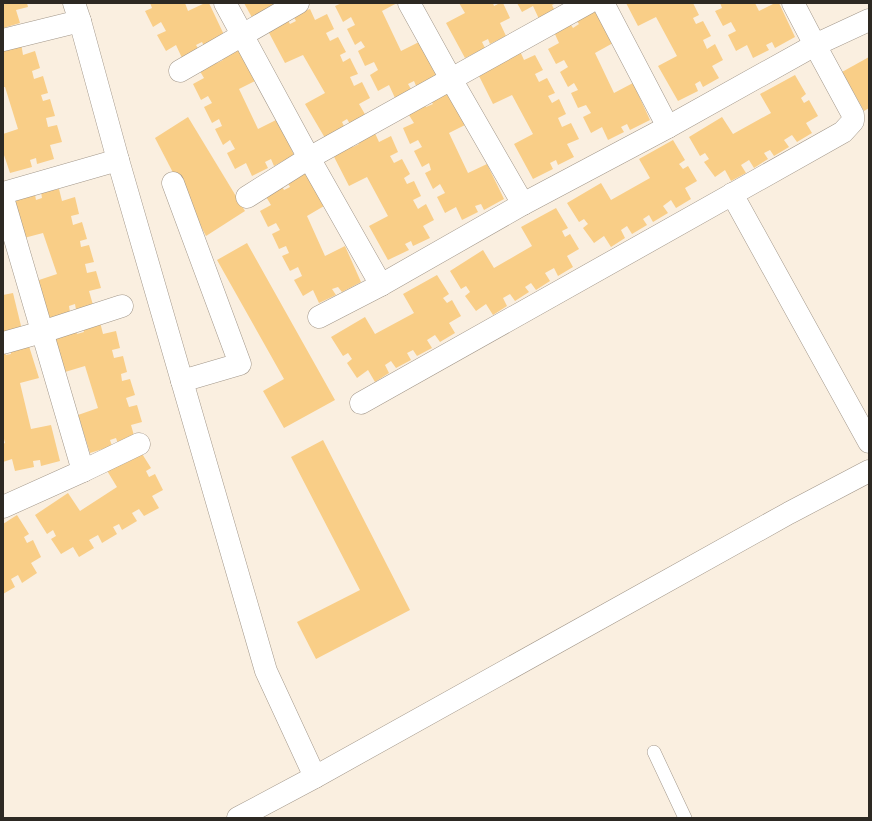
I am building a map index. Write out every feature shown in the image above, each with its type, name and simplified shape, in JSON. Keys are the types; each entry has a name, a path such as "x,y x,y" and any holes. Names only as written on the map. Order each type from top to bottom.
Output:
{"street":[{"path":"225,3 309,158 381,285"},
{"path":"180,71 298,3"},
{"path":"409,3 450,78 523,204"},
{"path":"247,197 309,158 450,78 588,3"},
{"path":"603,3 668,127"},
{"path":"361,403 843,132 853,121 853,115 814,45 793,3"},
{"path":"3,40 77,12 118,160 266,671 315,777"},
{"path":"319,317 381,285 523,204 668,127 814,45 869,20"},
{"path":"3,193 118,160"},
{"path":"173,183 240,364 182,382"},
{"path":"732,194 869,442"},
{"path":"3,198 83,472"},
{"path":"3,343 122,306"},
{"path":"3,507 83,472 139,444"},
{"path":"238,818 315,777 790,513 869,472"}],"lane":[{"path":"654,752 685,818"}],"building":[{"path":"3,3 27,3 28,7 16,10 20,23 3,28"},
{"path":"150,3 185,3 188,11 205,3 209,3 225,37 205,48 202,42 196,45 199,50 182,58 176,45 166,51 157,35 166,31 161,22 153,27 145,11 152,8"},
{"path":"244,3 292,3 255,23"},
{"path":"342,3 397,3 382,11 401,51 421,41 437,77 417,88 414,81 408,84 411,89 395,98 389,85 378,91 370,75 378,70 374,62 365,66 358,51 365,47 361,41 355,45 347,29 355,25 351,17 343,22 335,6"},
{"path":"459,3 493,3 494,6 503,3 510,18 500,23 506,36 490,44 488,39 482,42 485,48 465,58 446,23 465,13"},
{"path":"517,3 556,3 552,5 555,11 539,19 533,6 522,12"},
{"path":"626,3 693,3 699,15 693,18 696,24 703,21 711,36 703,40 707,49 715,44 723,60 712,66 719,78 703,87 700,81 695,84 698,91 678,101 658,66 677,56 656,17 638,26"},
{"path":"720,3 755,3 759,11 775,3 779,3 795,37 775,48 772,42 766,45 769,50 753,58 747,45 736,51 728,35 736,31 731,22 723,26 715,11 722,8"},
{"path":"310,9 315,20 327,14 334,29 326,33 330,41 338,37 346,52 340,55 343,62 350,58 358,74 350,77 354,86 362,82 370,98 359,104 366,116 350,124 347,119 342,122 345,128 325,138 305,104 325,93 303,55 285,63 267,29 287,19 290,24 296,21 293,16"},
{"path":"595,9 613,43 595,53 614,93 633,83 650,120 630,130 627,124 621,127 624,132 608,140 602,127 591,133 583,117 591,113 586,105 578,108 571,93 578,90 574,83 568,87 560,72 568,67 564,60 556,64 548,49 559,43 554,32 569,22 573,28 579,24 575,19"},
{"path":"21,43 23,55 35,51 40,68 32,71 34,79 43,76 48,93 41,95 43,101 50,99 55,116 46,118 48,127 57,125 62,142 50,145 54,159 37,164 36,158 30,160 32,167 10,173 3,152 3,134 18,129 5,87 3,87 3,47"},
{"path":"239,45 257,80 239,89 258,129 278,119 294,155 274,166 271,159 265,162 268,168 252,176 246,163 235,169 227,153 235,149 230,140 223,145 215,129 222,126 219,119 212,123 204,107 212,103 208,96 201,100 193,84 204,78 198,68 213,58 217,63 223,60 220,55"},
{"path":"519,49 524,60 535,55 543,70 535,74 539,82 547,78 555,93 548,96 552,103 559,99 566,114 558,118 562,127 571,123 579,139 567,144 574,157 558,165 556,160 550,163 553,169 533,179 514,144 533,134 512,95 493,104 476,70"},
{"path":"869,57 869,108 864,111 842,72"},
{"path":"795,75 806,94 801,98 804,103 809,100 818,116 806,123 812,133 797,142 792,135 784,140 789,147 774,156 770,150 764,153 768,159 754,168 749,160 741,165 746,173 731,181 725,170 715,177 704,162 709,159 705,153 700,156 689,137 722,117 733,134 771,113 760,94"},
{"path":"449,89 467,124 449,133 468,173 487,164 504,199 484,210 481,204 475,206 478,212 462,220 456,207 445,213 437,197 445,193 440,184 433,189 425,173 431,170 429,163 422,167 414,151 422,147 418,140 410,144 403,128 414,123 407,112 423,102 426,107 433,104 430,99"},
{"path":"188,117 245,211 206,236 155,138"},
{"path":"374,131 379,142 391,136 398,152 390,156 394,163 402,159 410,174 404,178 407,184 414,181 421,196 413,200 418,209 426,204 434,220 423,226 430,238 413,246 411,241 405,244 409,250 388,260 369,226 388,216 367,177 349,186 331,151 351,141 353,147 359,144 357,138"},
{"path":"673,140 685,160 679,164 683,169 688,166 697,181 685,188 691,199 676,208 671,200 663,206 668,213 653,222 649,215 643,219 647,225 632,234 627,226 621,230 625,238 611,247 604,236 594,243 583,228 588,224 584,219 579,222 567,203 601,183 611,200 650,178 639,159"},
{"path":"307,172 324,206 307,216 325,256 345,246 361,282 342,292 338,287 332,289 336,295 319,303 313,290 303,296 294,280 302,276 298,267 290,271 282,256 289,253 286,246 279,249 272,234 280,230 276,223 268,227 260,211 271,205 265,195 281,185 284,190 290,187 287,181"},
{"path":"59,189 62,201 75,197 79,214 71,216 73,225 82,222 87,239 80,241 81,247 89,245 94,262 85,264 87,273 96,271 101,288 89,291 93,305 76,310 75,304 69,306 70,312 49,319 36,281 57,274 43,233 24,238 13,200 35,195 36,200 42,198 41,192"},
{"path":"556,208 568,228 562,231 565,237 570,234 579,249 567,256 573,267 558,276 554,268 545,273 550,281 536,290 531,283 525,287 529,292 515,301 510,294 503,298 507,306 493,315 486,304 476,311 465,296 470,292 466,286 461,289 450,271 483,250 494,268 532,246 521,227"},
{"path":"247,243 335,400 284,428 263,391 284,379 217,260"},
{"path":"437,275 449,294 443,298 447,303 452,300 461,316 449,323 455,333 440,342 435,335 427,340 432,348 417,356 413,350 407,353 411,360 396,368 391,361 385,365 389,373 375,382 368,370 357,378 347,363 352,359 348,353 343,356 331,337 365,317 375,334 414,313 403,294"},
{"path":"13,293 22,330 3,333 3,295"},
{"path":"100,322 103,334 116,331 120,348 112,350 114,358 123,356 127,372 121,374 122,381 130,379 135,395 126,398 129,407 137,405 142,422 131,425 135,439 118,444 116,438 110,440 112,446 90,453 78,415 98,408 85,366 65,372 54,334 76,328 77,334 84,332 83,326"},
{"path":"28,343 39,378 20,383 31,429 51,425 60,461 41,466 40,460 33,461 34,467 15,471 12,459 3,462 3,444 5,443 3,435 3,350 6,355 11,354 10,347"},
{"path":"323,440 410,610 316,659 297,622 360,590 291,457"},
{"path":"139,449 151,468 146,471 149,477 155,474 163,490 152,496 159,508 144,516 139,509 132,513 137,521 122,530 119,524 113,527 117,534 102,543 98,535 89,540 94,548 79,557 73,547 61,554 51,539 56,536 53,530 47,534 35,515 68,493 80,511 117,487 106,469"},
{"path":"17,515 29,534 24,537 27,543 33,540 41,557 31,563 37,573 22,583 18,575 11,579 15,587 3,594 3,524"}]}
